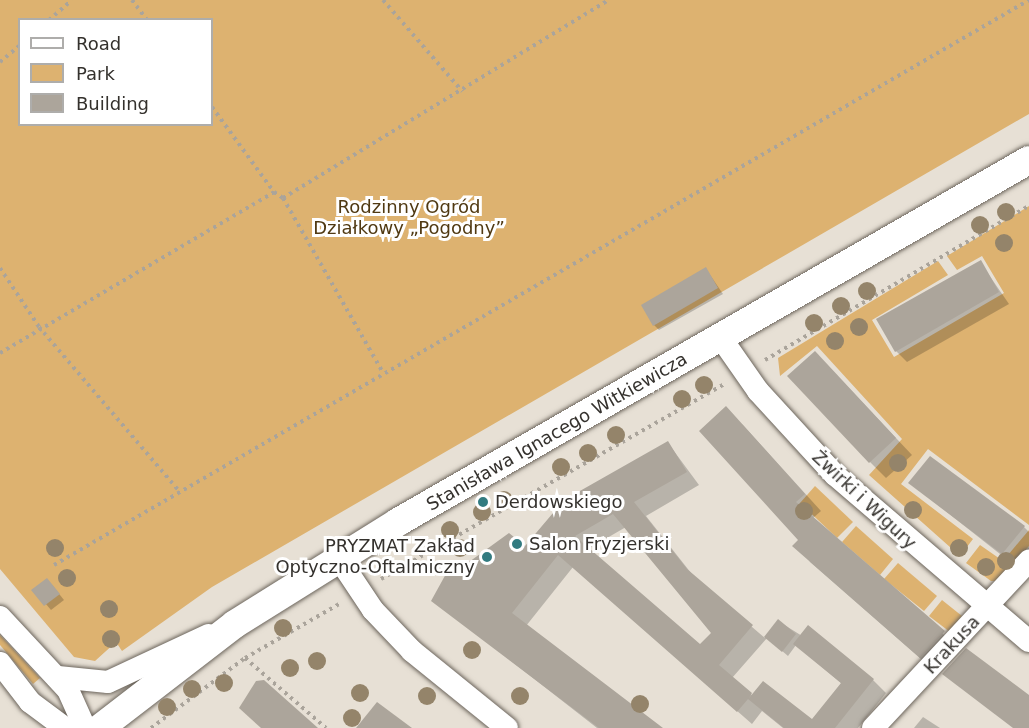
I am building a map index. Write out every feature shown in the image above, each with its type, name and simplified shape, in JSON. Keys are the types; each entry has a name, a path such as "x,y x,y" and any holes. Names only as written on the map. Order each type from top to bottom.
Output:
{"street":[{"name":"Stanisława Ignacego Witkiewicza","path":"100,728 235,624 339,560 1029,160"},
{"name":"Żwirki i Wigury","path":"722,338 758,390 813,453 987,608 1029,641"},
{"path":"339,560 373,610 412,651 507,728"},
{"name":"Krakusa","path":"873,728 1029,561"},
{"path":"0,617 58,677 85,728"},
{"path":"58,677 108,682 235,624"},
{"path":"0,663 30,702 65,728"},
{"path":"30,702 38,728"}],"path":[{"path":"51,18 72,0"},
{"path":"132,0 146,18"},
{"path":"383,0 462,92"},
{"path":"283,198 462,92 609,0"},
{"path":"54,565 382,371 1029,0"},
{"path":"0,62 18,47"},
{"path":"213,108 274,192 283,198 382,371"},
{"path":"0,353 39,327 274,192"},
{"path":"767,368 765,361 774,352 1029,206"},
{"path":"0,268 39,327 179,491"},
{"path":"372,583 732,379"},
{"path":"152,728 245,658 341,603"},
{"path":"245,658 326,728"}],"green space":[{"name":"Rodzinny Ogród Działkowy „Pogodny”","path":"0,0 1029,0 1029,114 212,587 122,651 116,642 95,661 74,657 0,569"},
{"path":"1029,206 1029,525 928,449 901,484 973,539 960,556 869,475 902,439 817,346 780,376 778,358 938,261 948,275 872,320 894,357 1004,293 982,256 957,270 947,256"},
{"path":"815,486 853,522 837,538 800,503"},
{"path":"856,526 893,559 880,575 842,542"},
{"path":"1029,530 1029,546 999,581 991,581 966,563 980,545 1003,561"},
{"path":"898,563 937,596 924,611 884,579"},
{"path":"942,600 962,616 950,632 929,616"},
{"path":"0,635 40,678 33,684 0,645"}],"building":[{"path":"981,260 999,292 895,352 876,319"},
{"path":"706,267 718,288 653,326 641,305"},
{"path":"815,351 896,438 869,463 787,376"},
{"path":"726,406 805,494 796,502 945,631 920,658 792,546 798,540 699,431"},
{"path":"668,441 687,472 634,502 687,569 753,625 719,665 752,693 749,698 763,681 812,719 841,683 793,644 808,625 874,679 835,728 784,728 748,699 737,712 558,555 512,613 663,728 599,728 431,601 447,572 451,575 509,533 525,546 564,500","holes":["613,514 711,633 700,644 575,536"]},
{"path":"930,456 1025,526 1002,554 908,483"},
{"path":"47,578 60,594 44,606 31,590"},
{"path":"778,619 796,634 782,652 764,637"},
{"path":"966,648 1029,695 1029,728 1013,728 942,674"},
{"path":"264,680 318,728 261,728 239,708 256,681"},
{"path":"377,702 412,728 356,728"}],"place":[{"name":"Derdowskiego","path":"483,502"},
{"name":"Salon Fryzjerski","path":"517,544"},
{"name":"PRYZMAT Zakład Optyczno-Oftalmiczny","path":"487,557"}]}
